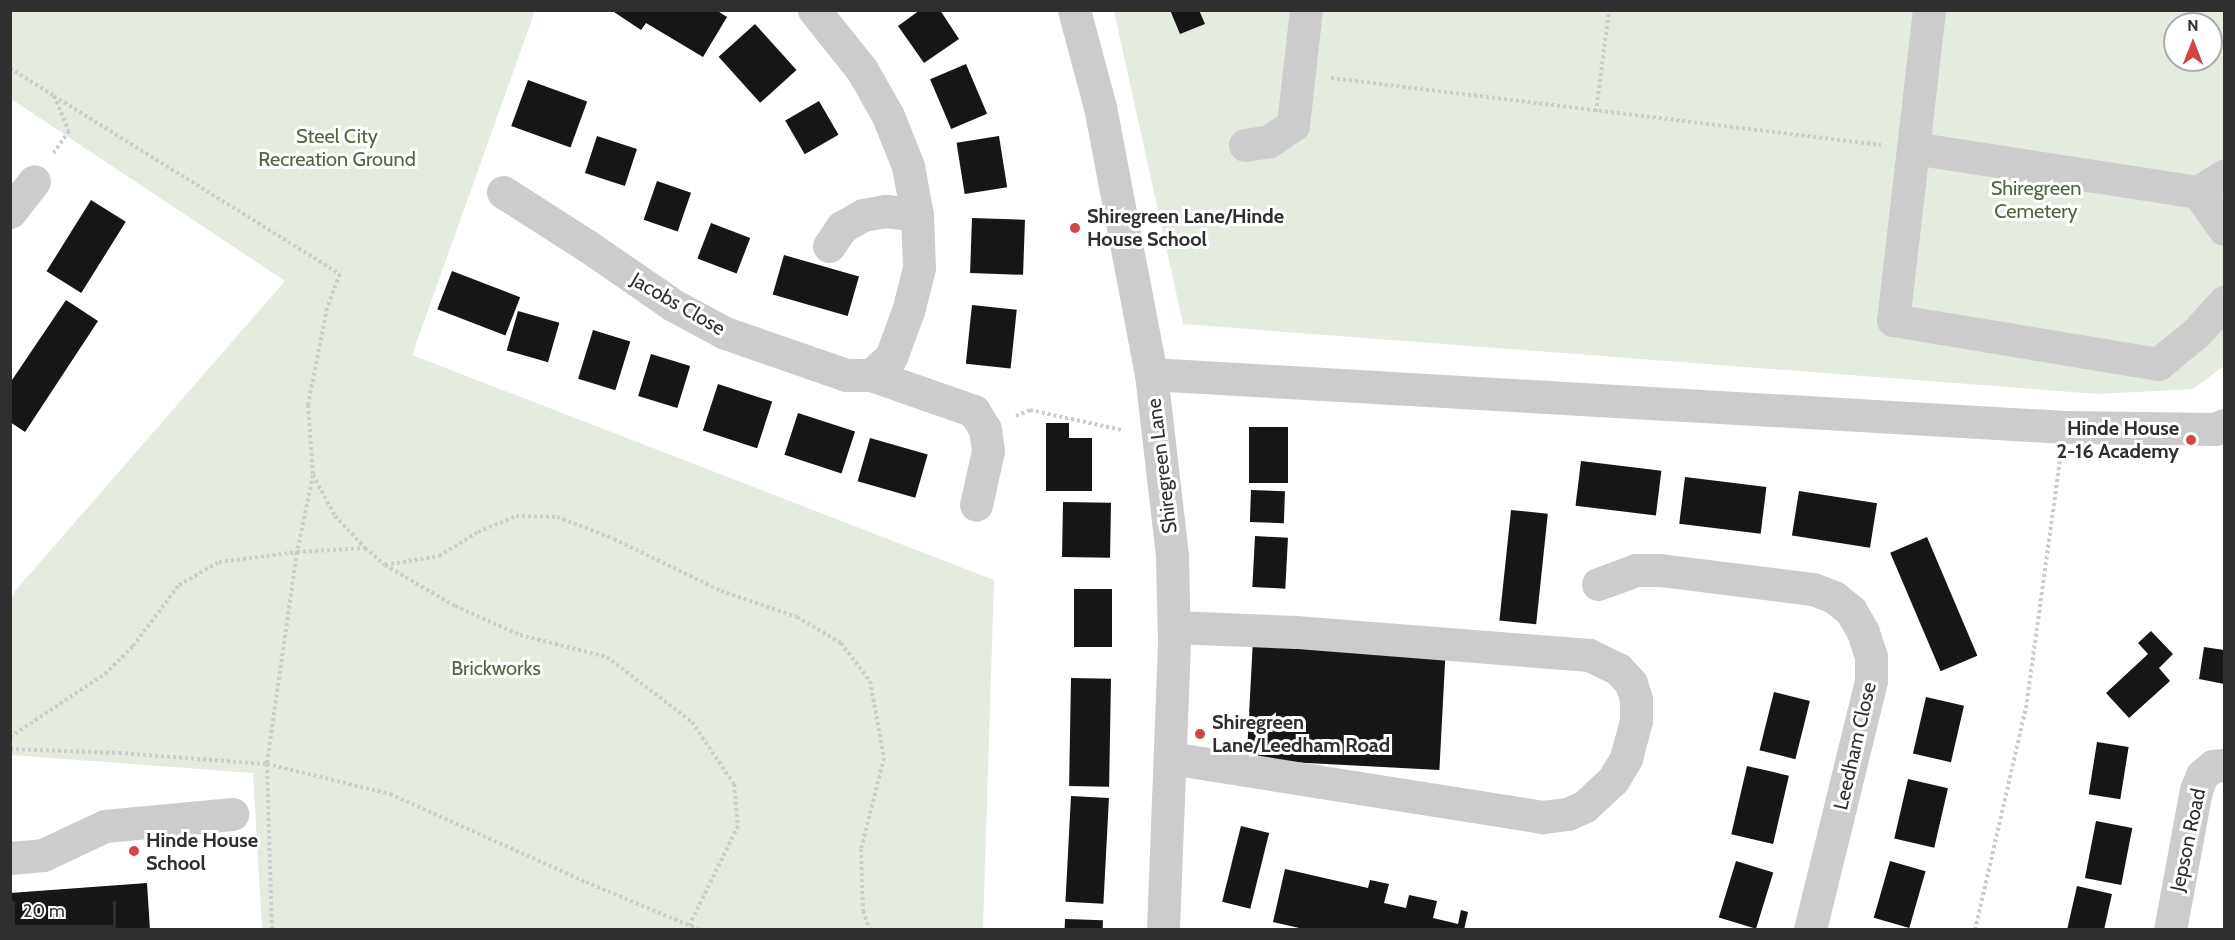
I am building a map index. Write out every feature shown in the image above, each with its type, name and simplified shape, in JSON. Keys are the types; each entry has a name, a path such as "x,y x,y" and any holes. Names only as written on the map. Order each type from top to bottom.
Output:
{"street":[{"path":"814,10 862,69 888,116 908,166 917,215 919,268 908,311 891,357 871,375"},
{"name":"Shiregreen Lane","path":"1074,10 1100,107 1151,374 1172,555 1174,627 1163,930"},
{"path":"1245,145 1269,141 1293,125 1306,10"},
{"path":"1929,10 1893,320 2158,364 2196,333 2224,302"},
{"path":"1913,148 2211,184 2224,229"},
{"path":"10,212 34,181"},
{"name":"Jacobs Close","path":"503,192 586,245 673,305 725,333 846,375 871,375 974,411 985,429"},
{"path":"829,246 842,227 863,215 886,211 917,215"},
{"path":"1151,374 2064,427 2215,429 2224,425"},
{"path":"976,505 988,451 985,429"},
{"name":"Leedham Close","path":"1598,584 1636,570 1660,570 1813,589 1834,597 1851,610 1863,632 1871,657 1871,681 1810,930"},
{"path":"1170,758 1543,817 1568,814 1585,806 1613,780 1626,758 1636,721 1636,699 1631,683 1618,669 1589,655 1295,632 1174,627"},
{"name":"Jepson Road","path":"2170,930 2196,789 2202,775 2213,766 2224,765"},
{"path":"10,858 43,855 105,826 232,814"}],"path":[{"path":"1596,111 1609,10"},
{"path":"10,68 340,274 327,308 308,405 314,475 297,552 267,764 272,930"},
{"path":"1300,74 1913,148"},
{"path":"34,181 69,131 54,96"},
{"path":"985,429 1030,410 1129,432 1161,454"},
{"path":"1975,930 2026,708 2064,427"},
{"path":"314,475 335,516 365,548 385,565 455,606 520,635 607,657 692,722 734,784 738,826 688,927"},
{"path":"385,565 439,556 478,532 516,516 557,517 614,539 721,591 797,617 841,643 870,681 884,758 861,849 863,911 870,930"},
{"path":"10,737 105,674 133,646 179,585 219,562 297,552 365,548"},
{"path":"10,749 118,753 267,764 390,794 688,927 700,930"}],"green space":[{"name":"Brickworks","path":"11,10 535,11 412,355 994,580 983,929 262,929 253,773 11,755 10,601 15,591 285,281 11,99"},
{"name":"Shiregreen Cemetery","path":"1114,11 2224,11 2224,366 2193,389 2098,394 1183,324"}],"building":[{"path":"611,10 716,10 727,17 703,57 646,23 641,30"},
{"path":"920,10 940,10 959,39 924,63 898,26"},
{"path":"1170,10 1199,10 1205,24 1180,34"},
{"path":"755,24 796,70 760,103 719,57"},
{"path":"966,64 987,114 951,129 930,79"},
{"path":"528,80 587,102 570,148 511,126"},
{"path":"819,101 838,135 805,154 785,120"},
{"path":"597,136 637,149 625,186 585,173"},
{"path":"999,136 1007,187 965,194 957,143"},
{"path":"657,181 691,193 678,231 644,220"},
{"path":"91,200 126,222 81,293 46,271"},
{"path":"972,218 1025,220 1023,275 970,273"},
{"path":"711,223 750,238 737,274 697,258"},
{"path":"784,255 859,276 848,316 773,294"},
{"path":"452,271 520,297 505,335 437,309"},
{"path":"66,300 98,321 25,432 10,422 10,383"},
{"path":"972,305 1017,310 1011,368 966,364"},
{"path":"518,311 559,323 548,362 507,350"},
{"path":"593,330 630,341 615,390 578,379"},
{"path":"651,354 690,366 677,408 638,396"},
{"path":"718,384 772,402 757,448 703,431"},
{"path":"798,413 855,432 841,473 784,455"},
{"path":"1046,423 1069,423 1069,438 1092,438 1092,491 1046,491"},
{"path":"1249,427 1288,427 1288,483 1249,483"},
{"path":"870,438 928,455 915,498 858,481"},
{"path":"1581,461 1661,471 1656,516 1576,506"},
{"path":"1685,477 1766,487 1761,534 1679,524"},
{"path":"1251,490 1285,491 1284,523 1250,522"},
{"path":"1799,491 1877,503 1870,548 1792,535"},
{"path":"1063,502 1111,503 1110,558 1062,557"},
{"path":"1511,510 1548,514 1536,624 1499,620"},
{"path":"1255,536 1288,538 1285,589 1252,587"},
{"path":"1927,537 1977,656 1941,671 1890,553"},
{"path":"1074,589 1112,589 1112,647 1074,647"},
{"path":"2151,631 2173,654 2159,668 2170,681 2129,718 2106,693 2148,654 2138,643"},
{"path":"1253,639 1446,649 1439,770 1247,760"},
{"path":"2204,647 2224,650 2224,684 2199,679"},
{"path":"1071,678 1111,679 1109,787 1069,786"},
{"path":"1774,692 1810,701 1795,759 1759,750"},
{"path":"1926,697 1964,706 1951,762 1913,754"},
{"path":"2097,742 2129,747 2120,799 2089,794"},
{"path":"1747,766 1789,776 1773,844 1731,834"},
{"path":"1908,779 1948,788 1934,848 1894,838"},
{"path":"1071,796 1109,798 1103,904 1065,902"},
{"path":"2096,821 2132,828 2121,885 2085,878"},
{"path":"1241,826 1269,833 1250,909 1222,902"},
{"path":"1736,861 1773,872 1756,929 1719,917"},
{"path":"1890,861 1926,871 1909,928 1874,918"},
{"path":"1285,869 1368,888 1370,880 1389,884 1384,903 1406,908 1409,895 1437,901 1433,918 1458,924 1461,910 1468,912 1464,930 1308,930 1273,922"},
{"path":"147,883 150,930 10,930 10,893"},
{"path":"2077,886 2112,894 2104,930 2067,930"},
{"path":"1065,919 1103,920 1103,930 1065,930"}],"place":[{"name":"Shiregreen Lane/Hinde House School","path":"1075,228"},
{"name":"Hinde House 2-16 Academy","path":"2191,440"},
{"name":"Shiregreen Lane/Leedham Road","path":"1200,734"},
{"name":"Hinde House School","path":"134,851"}],"park label":[{"name":"Steel City Recreation Ground","path":"337,148"}]}
